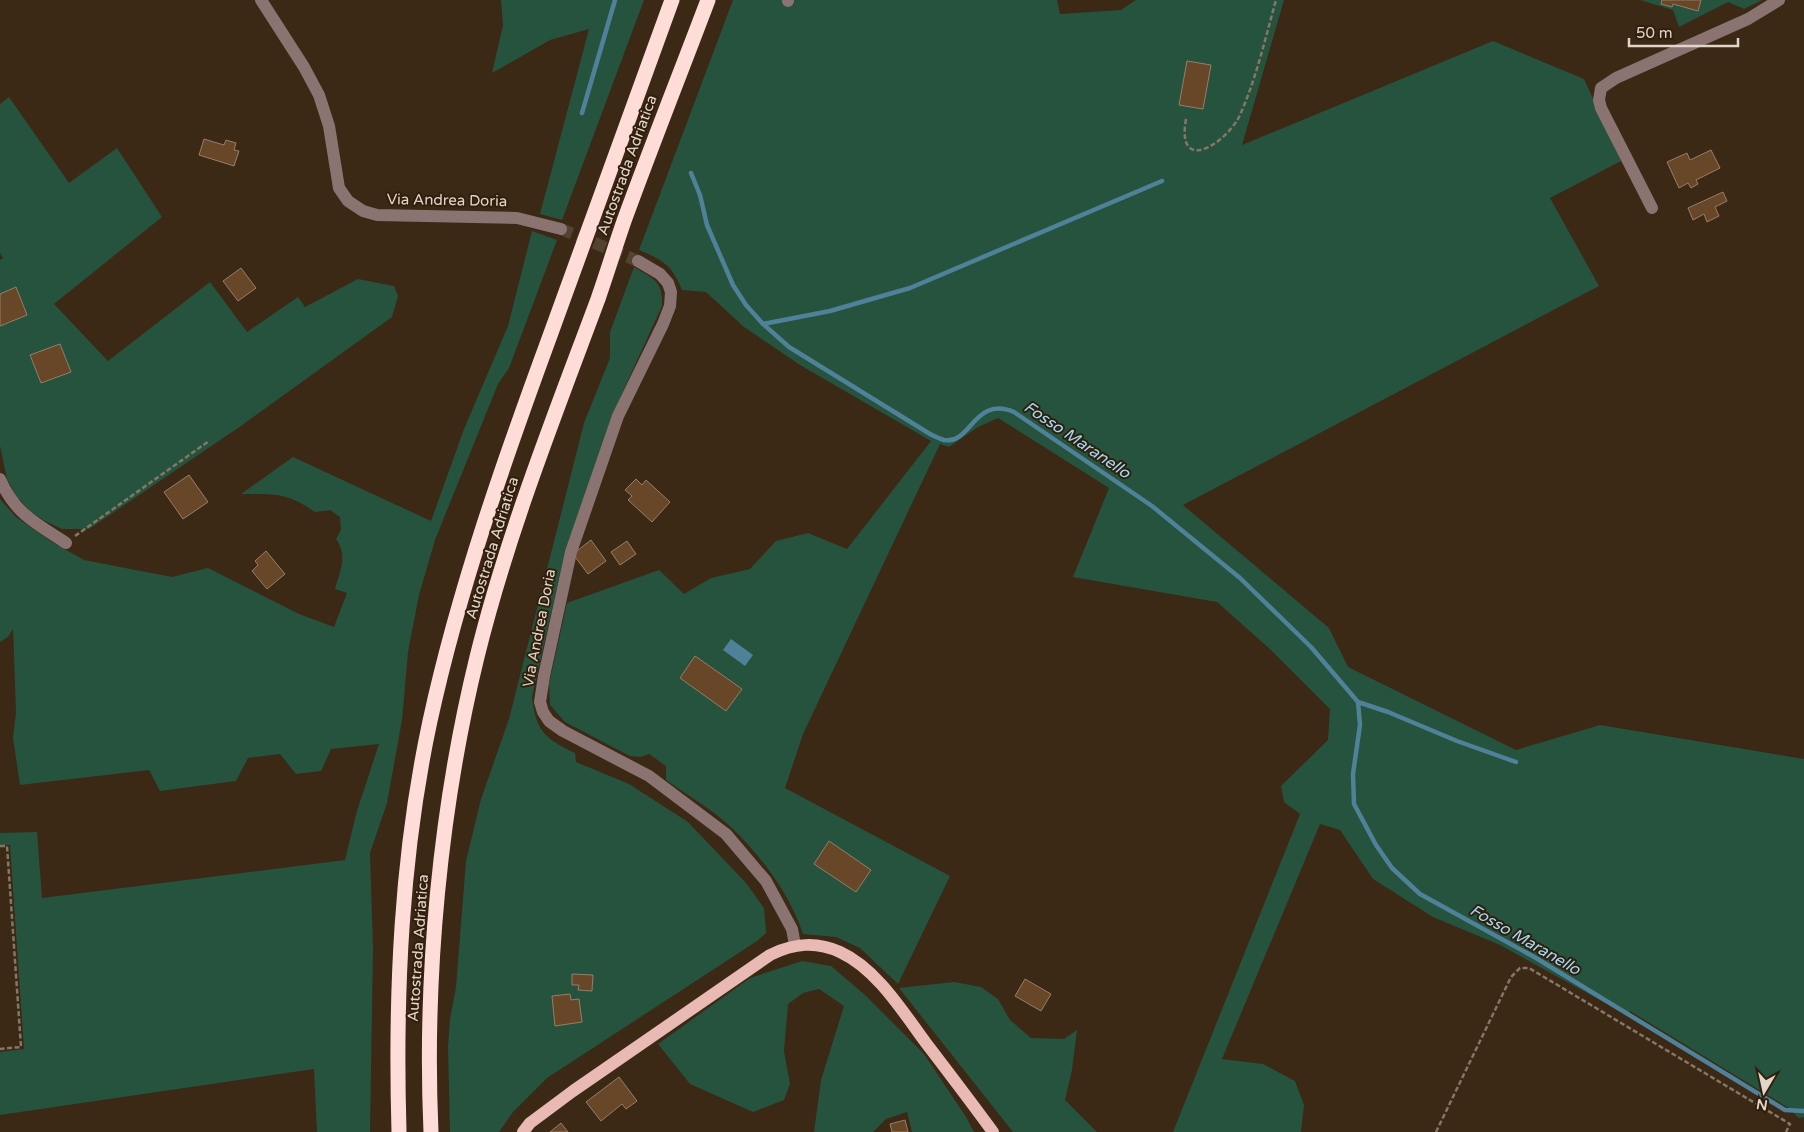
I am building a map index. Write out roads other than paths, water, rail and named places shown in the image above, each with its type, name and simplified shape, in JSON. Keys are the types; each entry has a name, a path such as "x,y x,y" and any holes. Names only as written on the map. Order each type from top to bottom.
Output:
{"highway":[{"name":"Autostrada Adriatica","path":"399,1132 397,1024 400,949 416,805 430,724 447,650 468,571 495,486 672,0"},
{"name":"Autostrada Adriatica","path":"431,1132 429,1089 432,956 449,808 461,730 477,657 500,573 549,430 708,0"}],"main road":[{"path":"523,1132 530,1123 573,1091 770,955 795,945 808,944 840,952 854,960 874,978 896,1002 993,1132"}],"street":[{"name":"Via Andrea Doria","path":"260,0 304,67 319,95 329,126 339,188 348,201 363,211 377,215 517,218 561,229"},
{"path":"1652,208 1601,108 1599,94 1601,88 1616,78 1748,19 1779,0"},
{"name":"Via Andrea Doria","path":"638,261 660,274 668,283 671,292 670,306 618,416 571,552 540,702 543,712 549,721 563,732 649,776 726,834 766,881 792,929 795,945"},
{"path":"0,479 8,499 25,516 66,543"}],"water":[{"path":"731,639 753,655 745,666 723,650"}],"waterway":[{"name":"Fosso Maranello","path":"582,113 615,0"},
{"name":"Fosso Maranello","path":"691,173 700,195 707,225 733,285 746,305 763,324 789,347 930,434 944,440 953,440 961,435 981,415 990,410 1001,409 1014,412 1152,506 1240,578 1311,647 1358,702 1516,762"},
{"path":"763,324 830,311 910,288 1162,181"},
{"name":"Fosso Maranello","path":"1358,702 1360,725 1353,774 1354,804 1376,845 1392,868 1420,894 1536,958 1785,1110 1804,1111"}],"tunnel":[{"path":"561,229 638,261"}]}
